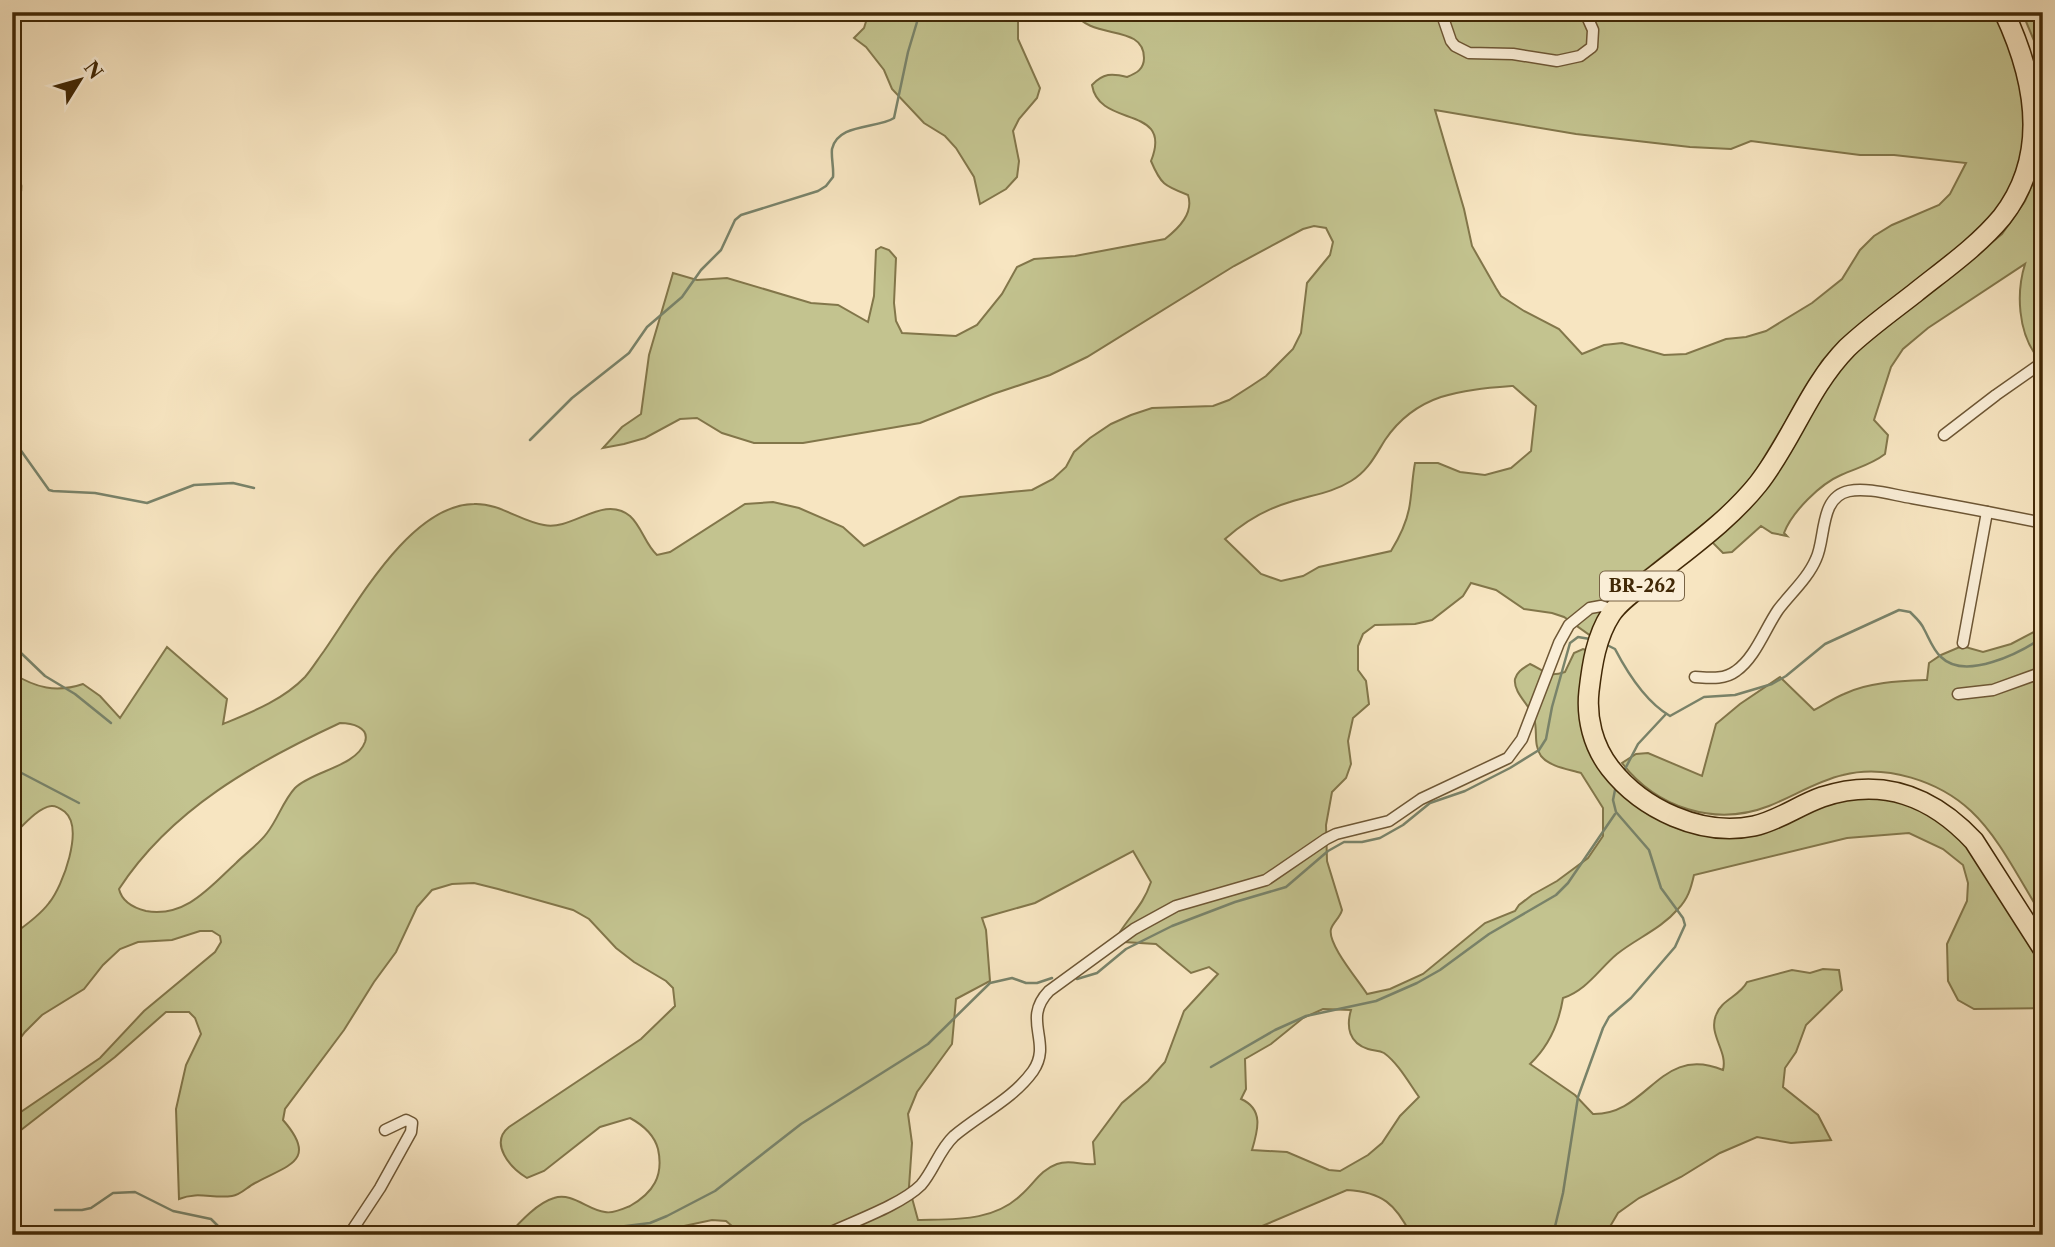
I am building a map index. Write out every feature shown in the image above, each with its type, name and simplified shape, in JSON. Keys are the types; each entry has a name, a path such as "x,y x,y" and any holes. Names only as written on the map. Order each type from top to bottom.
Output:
{"highway":[{"name":"BR-262","path":"2004,12 2026,67 2033,101 2034,127 2028,166 2013,200 2000,219 1971,247 1839,356 1812,392 1771,466 1741,502 1614,610 1602,631 1592,660 1588,702 1590,723 1598,749 1613,772 1626,786 1664,812 1687,822 1707,827 1754,826 1821,798 1848,790 1871,788 1911,796 1944,814 1975,841 2043,949"}],"street":[{"path":"1441,12 1451,41 1461,50 1556,61 1580,57 1592,47 1593,30 1585,12"},
{"path":"1944,435 1996,394 2043,362"},
{"path":"1695,677 1721,678 1737,671 1746,662 1780,609 1813,567 1821,547 1823,525 1828,511 1841,494 1849,491 1877,492 2043,523"},
{"path":"1963,643 1987,512"},
{"path":"825,1235 909,1194 926,1179 946,1144 1022,1083 1037,1063 1041,1050 1037,1010 1041,999 1049,991 1134,929 1175,906 1266,880 1326,839 1389,821 1421,799 1507,758 1522,739 1559,643 1569,625 1590,608 1601,606 1614,610"},
{"path":"1958,694 1993,690 2043,672"},
{"path":"349,1235 387,1177 411,1132 412,1123 406,1120 385,1130"}],"green space":[{"path":"869,12 1018,12 1018,39 1040,88 1037,98 1019,119 1013,131 1019,161 1017,177 1006,189 980,204 974,177 956,148 945,136 924,123 892,89 884,70 866,47 854,38 864,28"},
{"path":"1074,12 2001,12 2016,43 2030,129 2011,189 1985,225 1833,349 1822,361 1753,476 1720,511 1624,587 1591,636 1564,617 1524,609 1496,590 1471,583 1463,596 1432,620 1415,624 1375,625 1363,634 1358,646 1358,670 1366,681 1369,704 1353,718 1348,741 1351,764 1346,778 1332,792 1326,825 1327,861 1342,910 1331,929 1331,936 1339,953 1367,994 1390,989 1423,974 1485,923 1515,911 1532,895 1557,881 1588,858 1603,836 1603,808 1581,773 1554,765 1541,756 1537,747 1534,718 1515,684 1517,674 1530,664 1550,674 1565,672 1574,653 1583,649 1586,650 1580,686 1604,767 1715,830 1837,793 1937,806 2043,943 2043,1008 1974,1009 1958,1000 1948,981 1947,944 1967,901 1968,883 1963,865 1943,849 1909,833 1847,838 1694,875 1687,897 1671,916 1617,954 1579,990 1563,998 1552,1034 1543,1050 1530,1064 1575,1095 1593,1114 1612,1111 1628,1104 1669,1073 1684,1066 1701,1064 1723,1070 1723,1056 1714,1022 1722,1005 1747,982 1792,970 1810,973 1823,969 1839,970 1842,990 1806,1025 1796,1052 1785,1068 1783,1087 1818,1115 1831,1140 1791,1143 1757,1137 1720,1153 1639,1198 1618,1213 1605,1235 1411,1235 1400,1215 1379,1197 1347,1190 1241,1235 734,1235 732,1226 726,1221 712,1220 642,1235 508,1235 535,1208 554,1198 567,1197 599,1211 611,1212 630,1206 651,1189 658,1175 658,1149 647,1130 630,1118 600,1127 544,1171 527,1178 514,1168 504,1155 501,1140 509,1127 641,1039 675,1006 673,988 616,948 589,919 573,910 474,883 452,884 432,890 417,907 396,952 344,1030 285,1109 283,1120 293,1134 299,1153 288,1166 235,1195 179,1199 176,1109 186,1065 201,1034 195,1018 189,1012 166,1012 115,1057 12,1137 12,1118 100,1058 144,1011 215,952 221,942 220,936 212,931 200,931 172,940 138,942 120,949 84,989 42,1015 12,1049 12,935 41,912 54,895 69,857 72,831 65,812 51,806 35,814 12,836 12,673 46,688 83,684 100,696 120,718 167,647 227,699 223,724 277,699 305,677 387,560 428,521 451,509 483,504 544,525 566,523 609,509 620,510 634,520 657,555 670,552 745,504 773,502 799,508 843,527 864,546 960,497 1032,490 1053,479 1066,467 1074,452 1090,438 1131,415 1152,408 1213,406 1229,400 1266,376 1293,349 1301,333 1307,283 1330,255 1333,242 1326,228 1314,226 1303,229 1234,266 1087,357 1050,375 920,423 803,443 754,443 722,433 697,418 680,419 645,438 603,448 622,427 641,414 649,355 673,273 697,280 727,278 811,303 838,305 868,322 874,296 876,250 881,247 889,250 896,258 894,303 896,321 902,333 956,336 977,325 1002,294 1017,267 1034,259 1075,256 1165,239 1170,235 1187,214 1188,195 1169,187 1158,175 1151,161 1155,143 1152,131 1144,124 1107,107 1097,99 1092,85 1104,76 1127,77 1137,72 1144,62 1142,47 1126,36 1082,21","holes":["1435,110 1576,134 1690,147 1731,149 1751,141 1860,155 1894,155 1966,163 1950,194 1939,205 1892,225 1874,236 1860,250 1842,279 1812,303 1766,331 1726,339 1686,354 1664,355 1622,343 1604,345 1582,354 1559,329 1501,296 1472,246","1513,386 1536,406 1531,451 1511,468 1485,475 1460,472 1438,463 1415,463 1408,515 1391,551 1319,567 1303,576 1281,581 1261,574 1225,539 1264,512 1344,485 1357,477 1371,463 1398,424 1426,403 1458,392","340,723 362,729 366,737 353,757 295,788 264,837 197,898 173,910 160,912 142,910 126,901 119,889 140,860 164,835 218,791 277,754","1133,851 1151,882 1141,903 1120,932 1124,942 1156,944 1191,973 1209,967 1218,974 1184,1011 1165,1062 1122,1103 1093,1142 1095,1164 1057,1164 1042,1174 1010,1204 986,1215 918,1220 909,1187 912,1143 908,1114 917,1092 952,1044 956,999 990,981 986,930 982,918 1035,903","1323,1009 1351,1010 1349,1028 1353,1039 1362,1046 1389,1057 1419,1097 1400,1116 1382,1143 1368,1155 1340,1171 1329,1170 1287,1152 1252,1150 1257,1121 1253,1108 1241,1099 1246,1089 1245,1059 1271,1044 1303,1018"]},
{"path":"2022,12 2043,12 2043,62"},
{"path":"2043,160 2043,355 2037,357 2022,324 2020,287 2025,264 1928,328 1903,349 1891,367 1874,420 1888,435 1885,454 1833,479 1816,492 1793,516 1784,533 1787,536 1772,533 1761,526 1732,552 1723,553 1710,540 1843,362 2002,234 2025,201"},
{"path":"12,164 18,175 21,191 12,207"},
{"path":"2043,627 2043,917 2001,847 1982,822 1958,800 1928,784 1894,774 1860,772 1824,781 1749,812 1708,813 1688,809 1652,792 1622,763 1636,754 1648,753 1702,776 1716,724 1780,677 1814,710 1863,687 1927,680 1929,663 1941,655 1962,646 1983,652 2011,644"}],"waterway":[{"path":"530,440 572,398 629,353 647,327 682,297 701,270 721,250 735,220 741,215 818,191 826,186 833,177 832,149 836,141 850,131 894,118 908,52 920,12"},
{"path":"12,438 49,490 53,491 95,493 147,503 194,485 233,483 254,488"},
{"path":"1607,645 1615,649 1645,695 1670,716 1704,697 1735,695 1772,684 1825,644 1899,610 1910,612 1918,620 1933,647 1951,664 1964,666 1992,662 2007,657 2043,637"},
{"path":"1077,979 1097,973 1126,949 1172,926 1235,902 1286,887 1328,851 1344,842 1380,838 1403,825 1430,803 1465,791 1539,750 1546,739 1570,643 1578,637 1590,639"},
{"path":"12,640 21,653 45,676 75,694 111,723"},
{"path":"1624,771 1638,744 1666,714"},
{"path":"12,768 79,803"},
{"path":"1553,1235 1563,1193 1578,1097 1603,1028 1609,1017 1631,998 1675,947 1685,925 1683,918 1661,888 1649,850 1616,812 1613,800 1616,785"},
{"path":"1211,1067 1275,1030 1306,1016 1376,1001 1440,970 1489,934 1556,895 1568,883 1615,814"},
{"path":"607,1235 618,1227 650,1223 715,1191 801,1124 928,1044 990,983 1012,978 1026,983 1037,983 1052,978"},
{"path":"55,1210 91,1208 113,1193 135,1192 173,1211 211,1219 222,1230 237,1235"}]}
